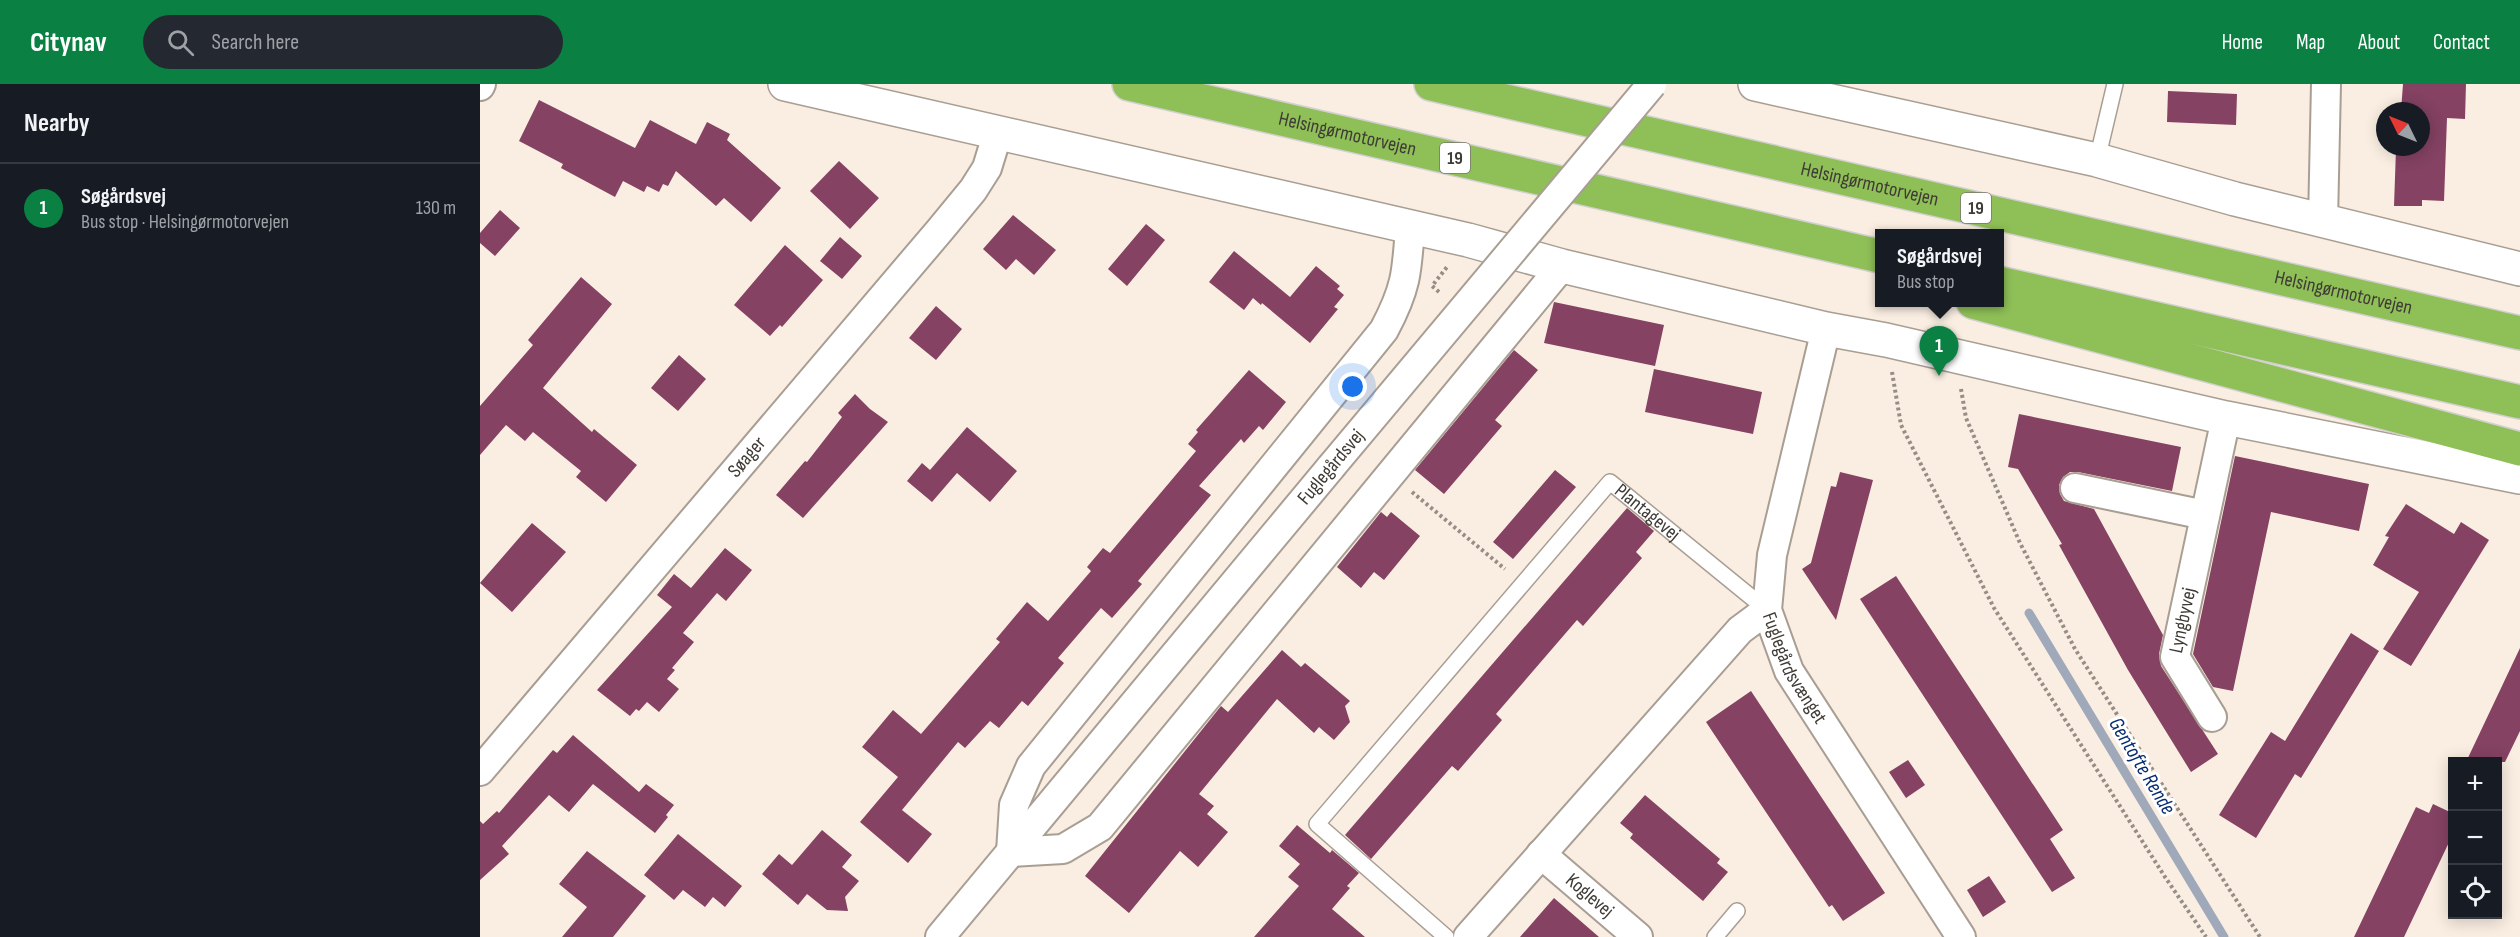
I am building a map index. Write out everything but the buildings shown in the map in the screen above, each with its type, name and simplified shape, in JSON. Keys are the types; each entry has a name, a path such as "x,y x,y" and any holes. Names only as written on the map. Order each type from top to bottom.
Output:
{"highway":[{"name":"Helsingørmotorvejen","path":"1129,84 1875,255"},
{"name":"Helsingørmotorvejen","path":"1431,84 2520,333"},
{"path":"1780,233 1806,258 1875,276"},
{"path":"2004,284 2520,402"},
{"path":"1988,307 2520,449"}],"street":[{"path":"784,84 1468,240 1562,267 1827,329 1886,340 2226,418 2520,477"},
{"name":"Fuglegårdsvej","path":"940,937 1652,84"},
{"path":"1755,84 2097,160 2235,199 2520,269"},
{"path":"2323,221 2326,84"},
{"name":"Søager","path":"480,771 940,230 987,168 998,132"},
{"path":"1410,227 1407,276 1399,303 1384,330 1031,766 1014,805 1011,852 1063,849 1100,827 1562,267"},
{"name":"Fuglegårdsvænget","path":"1827,329 1772,555 1767,610 1789,671 1961,937"},
{"name":"Lyngbyvej","path":"2212,717 2175,657 2226,418"},
{"path":"2075,488 2205,514"},
{"path":"1468,937 1740,630 1767,610"},
{"name":"Koglevej","path":"1541,854 1638,937"}],"lane":[{"path":"2097,160 2115,84"},
{"name":"Plantagevej","path":"1446,937 1317,824 1610,482 1767,610"},
{"path":"1715,937 1737,911"}],"path":[{"path":"1886,340 1901,424 1994,608 2158,867 2206,937"},
{"path":"1954,356 1966,418 2020,543 2075,649 2260,937"},
{"path":"1390,474 1522,584"}],"waterway":[{"name":"Gentofte Rende","path":"2029,613 2224,937"}],"place":[{"name":"Søgårdsvej","path":"1939,376"}]}
